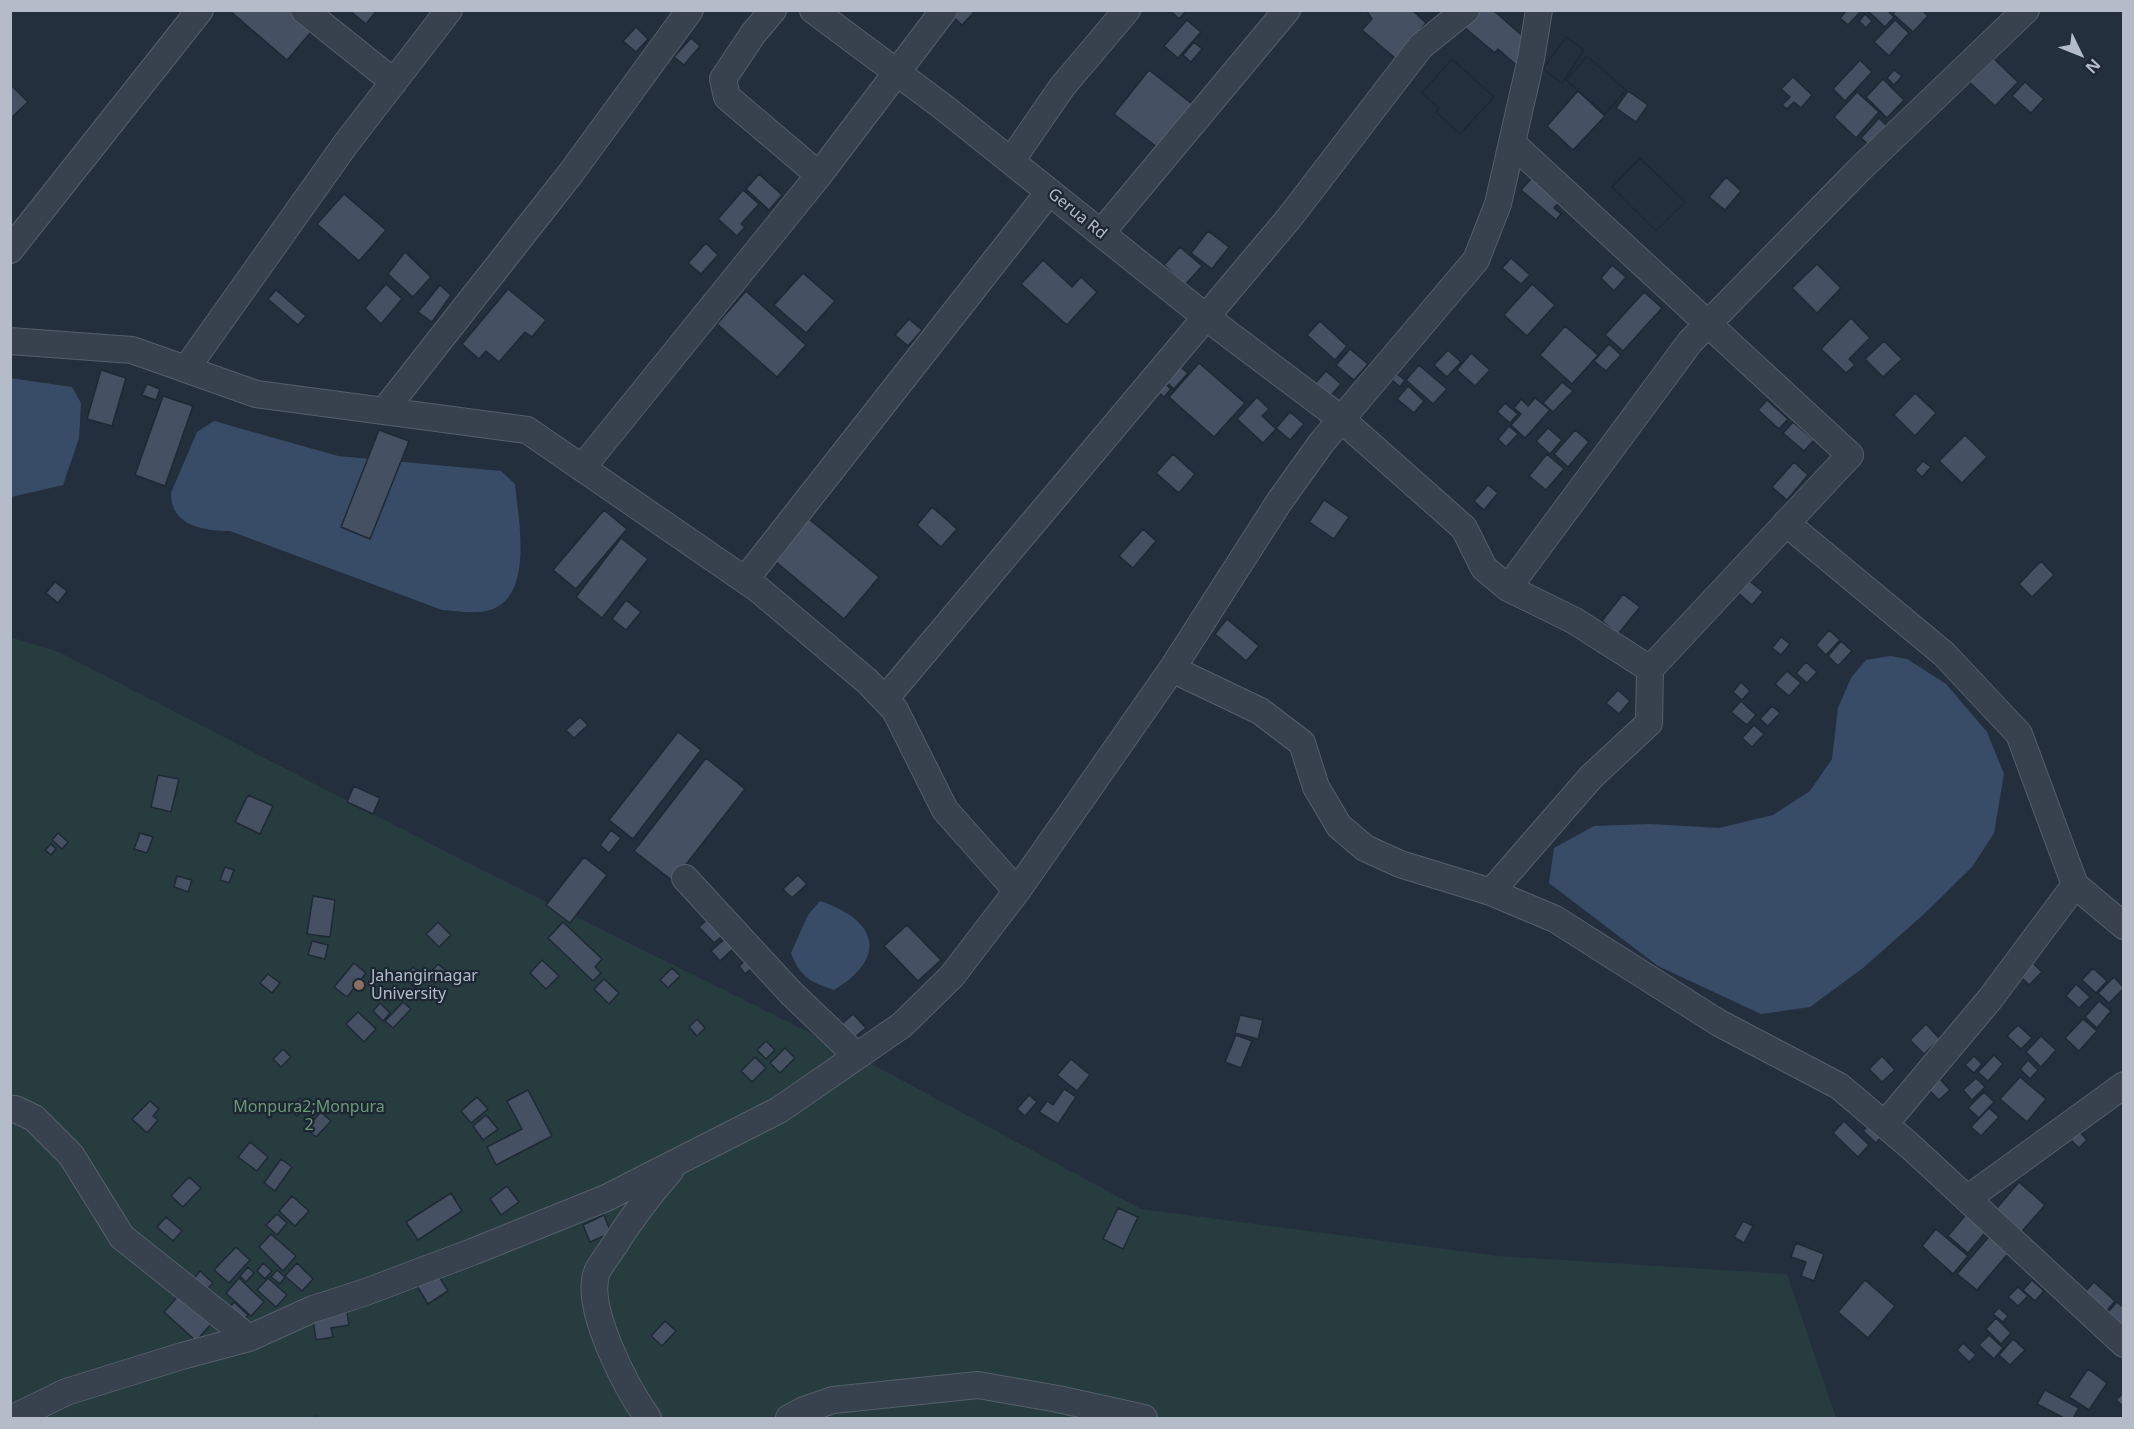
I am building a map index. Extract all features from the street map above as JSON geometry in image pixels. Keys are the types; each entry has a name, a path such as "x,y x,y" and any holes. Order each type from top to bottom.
{"street":[{"path":"10,250 200,10"},
{"path":"304,10 394,82"},
{"path":"186,369 345,146 448,10"},
{"path":"384,411 571,172 690,10"},
{"path":"773,10 753,34 723,79 728,97 819,174"},
{"name":"Gerua Rd","path":"813,10 1011,161 1207,318 1340,418 1464,528 1484,568 1508,588 1575,621 1650,669"},
{"path":"582,468 819,174 898,74 944,10"},
{"path":"1011,161 1062,87 1127,10"},
{"path":"1101,233 1287,10"},
{"path":"885,699 1290,217 1421,46 1466,10"},
{"path":"13,1419 66,1392 249,1338 313,1309 450,1261 606,1198 778,1110 903,1025 952,976 1017,891 1172,669 1279,502 1340,418 1476,260 1498,204 1539,10"},
{"path":"1508,588 1690,342 1860,169 2026,10"},
{"path":"1491,892 1591,777 1649,723 1650,669 1850,455 1512,143"},
{"path":"745,580 1049,192"},
{"path":"10,341 132,350 256,394 527,430 745,580 885,699 895,710 945,810 1017,891"},
{"path":"1786,523 1944,654 2019,735 2075,885 2124,926"},
{"path":"1172,669 1260,711 1302,743 1316,787 1339,826 1365,848 1400,864 1491,892 1555,919 1719,1023 1839,1086 1885,1124 2124,1344"},
{"path":"685,878 791,993 857,1056"},
{"path":"1885,1124 1990,999 2075,885"},
{"path":"1967,1199 2124,1085"},
{"path":"10,1110 15,1109 34,1118 71,1155 122,1237 249,1338"},
{"path":"648,1419 633,1398 595,1306 596,1274 645,1199 678,1161"},
{"path":"789,1419 804,1410 833,1400 978,1385 1058,1399 1144,1419"}],"green space":[{"name":"Monpura2;Monpura 2","path":"10,637 59,652 474,866 857,1056 1141,1209 1498,1256 1787,1274 1836,1418 322,1418 315,1415 311,1418 11,1418"}],"water":[{"path":"10,378 72,387 81,403 79,438 63,485 11,497"},
{"path":"214,421 338,456 501,471 515,484 519,515 519,571 514,587 506,600 487,611 442,610 230,531 200,528 183,520 176,513 172,504 171,493 197,432"},
{"path":"1890,656 1907,659 1946,684 1987,732 2004,774 1994,833 1972,867 1924,914 1863,968 1810,1007 1761,1014 1658,966 1549,883 1554,848 1594,826 1650,824 1719,828 1773,815 1810,791 1832,759 1838,708 1851,678 1866,660"},
{"path":"820,901 854,918 864,929 869,940 869,952 863,965 852,977 834,990 807,978 798,968 791,953 808,915"}],"building":[{"path":"229,10 330,10 287,60"},
{"path":"349,10 377,10 366,24"},
{"path":"954,10 974,12 962,25 950,14"},
{"path":"1170,10 1187,10 1179,19"},
{"path":"1366,10 1412,10 1426,23 1405,47 1402,64 1362,30 1372,19"},
{"path":"1480,10 1493,10 1527,40 1523,71 1498,49 1495,53 1465,28"},
{"path":"1847,10 1862,10 1848,25 1840,18"},
{"path":"1867,10 1887,10 1894,17 1885,27"},
{"path":"1896,10 1922,10 1928,16 1913,32 1893,14"},
{"path":"1865,14 1872,21 1866,28 1859,21"},
{"path":"1187,20 1201,32 1178,58 1164,46"},
{"path":"1895,20 1909,33 1889,56 1874,42"},
{"path":"636,27 648,39 636,52 623,41"},
{"path":"1566,37 1584,50 1562,83 1543,69"},
{"path":"1566,37 1584,50 1562,83 1543,69"},
{"path":"691,38 700,46 684,65 674,57"},
{"path":"1194,42 1202,49 1191,62 1183,55"},
{"path":"1988,53 2018,82 1995,106 1965,78"},
{"path":"1587,56 1626,90 1605,114 1566,80"},
{"path":"1587,56 1626,90 1605,114 1566,80"},
{"path":"1452,59 1494,97 1460,134 1436,112 1439,108 1422,93"},
{"path":"1452,59 1494,97 1460,134 1436,112 1439,108 1422,93"},
{"path":"1860,60 1872,72 1845,101 1833,89"},
{"path":"1149,70 1196,107 1162,151 1114,114"},
{"path":"1894,70 1902,76 1894,85 1887,78"},
{"path":"1793,77 1812,95 1801,108 1794,102 1787,109 1782,105 1790,97 1781,89"},
{"path":"1883,79 1904,100 1887,118 1866,97"},
{"path":"2025,82 2044,99 2031,113 2012,96"},
{"path":"10,84 28,102 10,119"},
{"path":"1578,91 1605,116 1573,150 1547,126"},
{"path":"1628,91 1648,105 1636,122 1616,108"},
{"path":"1857,92 1879,112 1856,138 1834,117"},
{"path":"1879,118 1889,128 1871,147 1861,138"},
{"path":"1640,158 1685,202 1656,231 1612,187"},
{"path":"1640,158 1685,202 1656,231 1612,187"},
{"path":"1536,173 1564,197 1554,208 1561,214 1556,220 1521,190"},
{"path":"759,174 782,195 769,210 746,189"},
{"path":"1726,177 1741,191 1725,210 1709,197"},
{"path":"743,190 759,204 741,224 745,227 737,236 718,219"},
{"path":"344,194 386,230 359,261 317,224"},
{"path":"1208,231 1229,247 1212,269 1191,253"},
{"path":"706,243 718,255 701,274 688,263"},
{"path":"1180,247 1202,266 1185,285 1164,265"},
{"path":"405,252 431,277 413,297 388,274"},
{"path":"1511,258 1530,275 1521,284 1502,268"},
{"path":"1043,260 1072,287 1081,277 1097,292 1067,325 1021,284"},
{"path":"1817,264 1841,288 1817,313 1792,288"},
{"path":"1612,265 1626,277 1614,291 1601,278"},
{"path":"803,273 835,301 806,333 774,305"},
{"path":"386,284 402,299 381,324 365,308"},
{"path":"1532,284 1555,305 1527,336 1504,315"},
{"path":"440,285 451,295 432,322 418,312"},
{"path":"508,289 546,320 532,337 525,332 499,362 486,351 479,359 462,344"},
{"path":"276,290 306,316 298,325 268,299"},
{"path":"746,291 806,345 777,377 717,324"},
{"path":"1644,292 1662,308 1623,351 1605,335"},
{"path":"1851,318 1870,338 1849,359 1855,365 1846,373 1821,349"},
{"path":"909,319 922,330 908,346 895,335"},
{"path":"1320,321 1347,346 1335,360 1307,335"},
{"path":"1565,326 1598,355 1572,384 1540,355"},
{"path":"1884,341 1902,359 1883,377 1865,359"},
{"path":"1609,344 1621,355 1606,371 1594,361"},
{"path":"1350,349 1368,364 1354,380 1336,365"},
{"path":"1448,350 1461,362 1447,377 1434,365"},
{"path":"1471,353 1490,370 1475,386 1457,370"},
{"path":"1199,363 1245,403 1214,437 1169,397"},
{"path":"1178,365 1188,373 1174,389 1164,380"},
{"path":"1419,365 1447,389 1433,404 1406,380"},
{"path":"101,370 126,378 112,426 87,419"},
{"path":"1326,371 1341,384 1326,401 1311,388"},
{"path":"1397,374 1405,380 1400,387 1392,380"},
{"path":"1162,381 1171,389 1164,397 1155,390"},
{"path":"1562,382 1573,391 1553,412 1543,403"},
{"path":"147,384 160,389 156,400 142,395"},
{"path":"1408,386 1424,401 1414,413 1397,399"},
{"path":"1915,393 1936,413 1915,436 1894,415"},
{"path":"163,396 193,406 165,486 135,475"},
{"path":"1257,397 1269,409 1262,416 1276,429 1263,443 1237,419"},
{"path":"1535,398 1550,410 1525,438 1511,425 1521,414 1514,408 1521,399 1528,406"},
{"path":"1767,400 1788,419 1779,429 1758,410"},
{"path":"1505,403 1518,414 1510,423 1497,412"},
{"path":"1290,412 1304,424 1290,440 1276,428"},
{"path":"1793,422 1814,440 1804,451 1783,433"},
{"path":"1509,426 1518,434 1506,447 1498,439"},
{"path":"1548,428 1562,440 1550,454 1536,441"},
{"path":"379,430 409,441 370,539 341,527"},
{"path":"1575,430 1589,442 1568,467 1554,454"},
{"path":"1965,435 1987,457 1962,483 1939,461"},
{"path":"1173,454 1195,474 1179,493 1156,473"},
{"path":"1547,454 1564,469 1546,490 1529,476"},
{"path":"1923,461 1931,467 1922,477 1915,470"},
{"path":"1794,462 1808,475 1787,500 1772,487"},
{"path":"1488,485 1498,493 1484,510 1474,501"},
{"path":"1324,500 1349,517 1334,539 1309,522"},
{"path":"932,507 957,529 941,547 917,525"},
{"path":"604,510 627,529 576,589 553,570"},
{"path":"809,519 879,577 844,619 775,561"},
{"path":"1143,529 1156,541 1133,568 1119,556"},
{"path":"621,538 648,559 602,618 576,597"},
{"path":"2041,561 2054,575 2032,597 2019,584"},
{"path":"1747,579 1763,592 1752,605 1736,591"},
{"path":"55,582 67,591 58,603 46,593"},
{"path":"1623,594 1640,607 1618,634 1602,621"},
{"path":"626,600 641,612 626,630 612,619"},
{"path":"1227,619 1259,646 1246,661 1215,634"},
{"path":"1829,630 1840,640 1826,655 1816,645"},
{"path":"1781,637 1790,644 1781,655 1772,648"},
{"path":"1841,641 1852,651 1838,666 1828,656"},
{"path":"1806,662 1817,672 1807,683 1796,673"},
{"path":"1787,671 1801,683 1789,696 1775,684"},
{"path":"1741,682 1750,691 1742,700 1733,692"},
{"path":"1618,690 1630,701 1619,714 1606,703"},
{"path":"1741,701 1756,715 1747,725 1731,712"},
{"path":"1772,706 1780,713 1768,726 1760,719"},
{"path":"580,717 588,725 574,738 566,730"},
{"path":"1754,725 1764,734 1752,747 1742,738"},
{"path":"678,732 701,750 633,839 609,820"},
{"path":"706,758 745,789 673,881 634,851"},
{"path":"158,775 179,779 171,812 151,807"},
{"path":"354,786 380,798 373,814 347,802"},
{"path":"248,795 273,806 260,834 235,822"},
{"path":"611,830 621,838 609,853 600,845"},
{"path":"58,833 68,842 62,849 52,840"},
{"path":"140,833 153,837 147,853 134,849"},
{"path":"51,844 56,849 51,855 45,850"},
{"path":"584,857 607,875 570,923 546,905"},
{"path":"225,867 234,870 229,883 220,880"},
{"path":"798,875 807,884 792,898 783,889"},
{"path":"177,876 192,880 188,892 174,887"},
{"path":"313,896 335,900 330,937 307,934"},
{"path":"713,914 728,931 714,943 699,927"},
{"path":"438,922 451,935 439,947 426,934"},
{"path":"563,922 602,959 595,967 601,973 593,981 548,938"},
{"path":"907,925 941,960 918,981 884,946"},
{"path":"727,937 736,946 720,961 711,951"},
{"path":"312,941 328,945 325,959 308,955"},
{"path":"751,955 757,963 745,974 739,966"},
{"path":"542,960 559,976 546,989 530,973"},
{"path":"354,963 366,973 347,997 334,987"},
{"path":"2033,963 2042,972 2029,985 2020,976"},
{"path":"438,964 446,971 435,983 427,976"},
{"path":"413,967 425,978 415,988 404,977"},
{"path":"672,968 680,976 668,988 660,980"},
{"path":"2093,968 2107,981 2096,993 2082,980"},
{"path":"268,974 280,983 272,993 260,983"},
{"path":"2114,977 2124,988 2109,1003 2098,993"},
{"path":"604,979 619,993 609,1004 594,989"},
{"path":"2076,984 2090,997 2079,1008 2066,996"},
{"path":"2099,1001 2111,1011 2097,1028 2085,1017"},
{"path":"403,1002 411,1009 393,1028 385,1021"},
{"path":"380,1003 390,1013 383,1021 373,1011"},
{"path":"358,1012 376,1029 364,1042 346,1024"},
{"path":"853,1014 866,1028 847,1044 835,1030"},
{"path":"1240,1015 1263,1020 1258,1039 1235,1033"},
{"path":"697,1019 705,1028 697,1036 689,1027"},
{"path":"2083,1019 2097,1031 2079,1051 2065,1038"},
{"path":"1926,1024 1940,1039 1924,1054 1910,1040"},
{"path":"2018,1025 2032,1038 2021,1049 2007,1036"},
{"path":"1236,1035 1252,1041 1241,1068 1225,1062"},
{"path":"2041,1036 2056,1050 2041,1067 2026,1052"},
{"path":"766,1041 775,1050 766,1059 757,1050"},
{"path":"785,1048 795,1058 780,1073 770,1063"},
{"path":"283,1049 291,1057 281,1067 273,1059"},
{"path":"1994,1055 2003,1064 1988,1081 1978,1072"},
{"path":"1882,1056 1895,1070 1882,1082 1869,1069"},
{"path":"1974,1056 1982,1064 1974,1073 1965,1065"},
{"path":"755,1057 766,1068 752,1082 741,1071"},
{"path":"1071,1059 1090,1075 1077,1091 1057,1075"},
{"path":"2028,1060 2038,1070 2030,1079 2020,1069"},
{"path":"2020,1077 2046,1099 2027,1122 2000,1099"},
{"path":"1976,1078 1985,1087 1972,1100 1963,1090"},
{"path":"1940,1079 1950,1090 1939,1100 1929,1090"},
{"path":"1064,1089 1076,1097 1058,1124 1039,1112 1047,1101 1053,1105"},
{"path":"528,1090 552,1136 496,1165 487,1147 522,1129 507,1101"},
{"path":"1984,1092 1994,1102 1979,1118 1968,1108"},
{"path":"1029,1095 1037,1102 1025,1116 1017,1109"},
{"path":"477,1097 488,1109 471,1123 461,1111"},
{"path":"300,1098 308,1105 297,1116 290,1110"},
{"path":"150,1101 159,1109 153,1116 158,1120 147,1133 132,1119"},
{"path":"1989,1108 1999,1117 1981,1136 1971,1127"},
{"path":"321,1112 331,1121 316,1137 306,1128"},
{"path":"486,1115 498,1129 483,1140 473,1126"},
{"path":"1844,1121 1869,1145 1858,1157 1833,1133"},
{"path":"1872,1122 1884,1134 1876,1143 1863,1131"},
{"path":"2079,1131 2087,1140 2079,1148 2071,1140"},
{"path":"250,1142 268,1157 257,1171 238,1157"},
{"path":"281,1159 292,1167 275,1191 264,1183"},
{"path":"189,1177 201,1188 183,1207 171,1196"},
{"path":"2019,1182 2045,1205 2017,1237 1991,1215"},
{"path":"507,1186 519,1202 501,1215 490,1199"},
{"path":"451,1193 462,1211 418,1240 406,1222"},
{"path":"292,1196 309,1211 295,1226 279,1211"},
{"path":"1118,1208 1138,1217 1123,1249 1103,1239"},
{"path":"1969,1211 1989,1228 1968,1253 1948,1236"},
{"path":"277,1214 287,1223 277,1235 266,1225"},
{"path":"604,1215 611,1233 590,1242 583,1225"},
{"path":"166,1217 182,1231 173,1241 157,1227"},
{"path":"1743,1221 1753,1226 1744,1243 1734,1237"},
{"path":"1936,1229 1968,1256 1953,1274 1922,1246"},
{"path":"1993,1232 2012,1249 1977,1290 1957,1274"},
{"path":"271,1234 296,1256 283,1271 259,1247"},
{"path":"1796,1243 1824,1254 1814,1281 1801,1276 1806,1262 1791,1257"},
{"path":"236,1247 250,1260 229,1283 214,1270"},
{"path":"263,1263 272,1271 265,1279 257,1271"},
{"path":"297,1263 313,1279 302,1291 285,1276"},
{"path":"248,1267 254,1273 246,1282 240,1276"},
{"path":"277,1270 285,1277 280,1284 271,1277"},
{"path":"200,1271 213,1283 204,1292 192,1281"},
{"path":"437,1273 448,1291 428,1304 417,1286"},
{"path":"239,1278 264,1302 251,1316 226,1293"},
{"path":"268,1278 287,1295 276,1307 257,1290"},
{"path":"1865,1280 1895,1306 1868,1338 1838,1312"},
{"path":"2032,1280 2044,1291 2035,1301 2023,1290"},
{"path":"2094,1282 2115,1301 2105,1313 2083,1294"},
{"path":"2018,1287 2028,1296 2018,1306 2008,1297"},
{"path":"180,1294 212,1323 196,1341 164,1312"},
{"path":"234,1302 248,1315 240,1324 226,1312"},
{"path":"2117,1302 2124,1308 2124,1330 2106,1314"},
{"path":"346,1306 349,1325 331,1328 333,1337 316,1340 312,1311"},
{"path":"1999,1308 2008,1316 2003,1322 1993,1314"},
{"path":"1996,1318 2011,1333 2001,1344 1986,1329"},
{"path":"665,1321 676,1331 662,1346 651,1336"},
{"path":"1989,1335 2003,1348 1994,1359 1979,1345"},
{"path":"2013,1339 2025,1350 2010,1365 1999,1355"},
{"path":"1963,1343 1976,1355 1969,1362 1957,1350"},
{"path":"2088,1369 2107,1383 2089,1410 2069,1397"},
{"path":"2045,1390 2079,1408 2073,1418 2064,1418 2037,1404"},
{"path":"2124,1392 2124,1407 2116,1400"}],"place":[{"name":"Jahangirnagar University","path":"359,985"}]}
